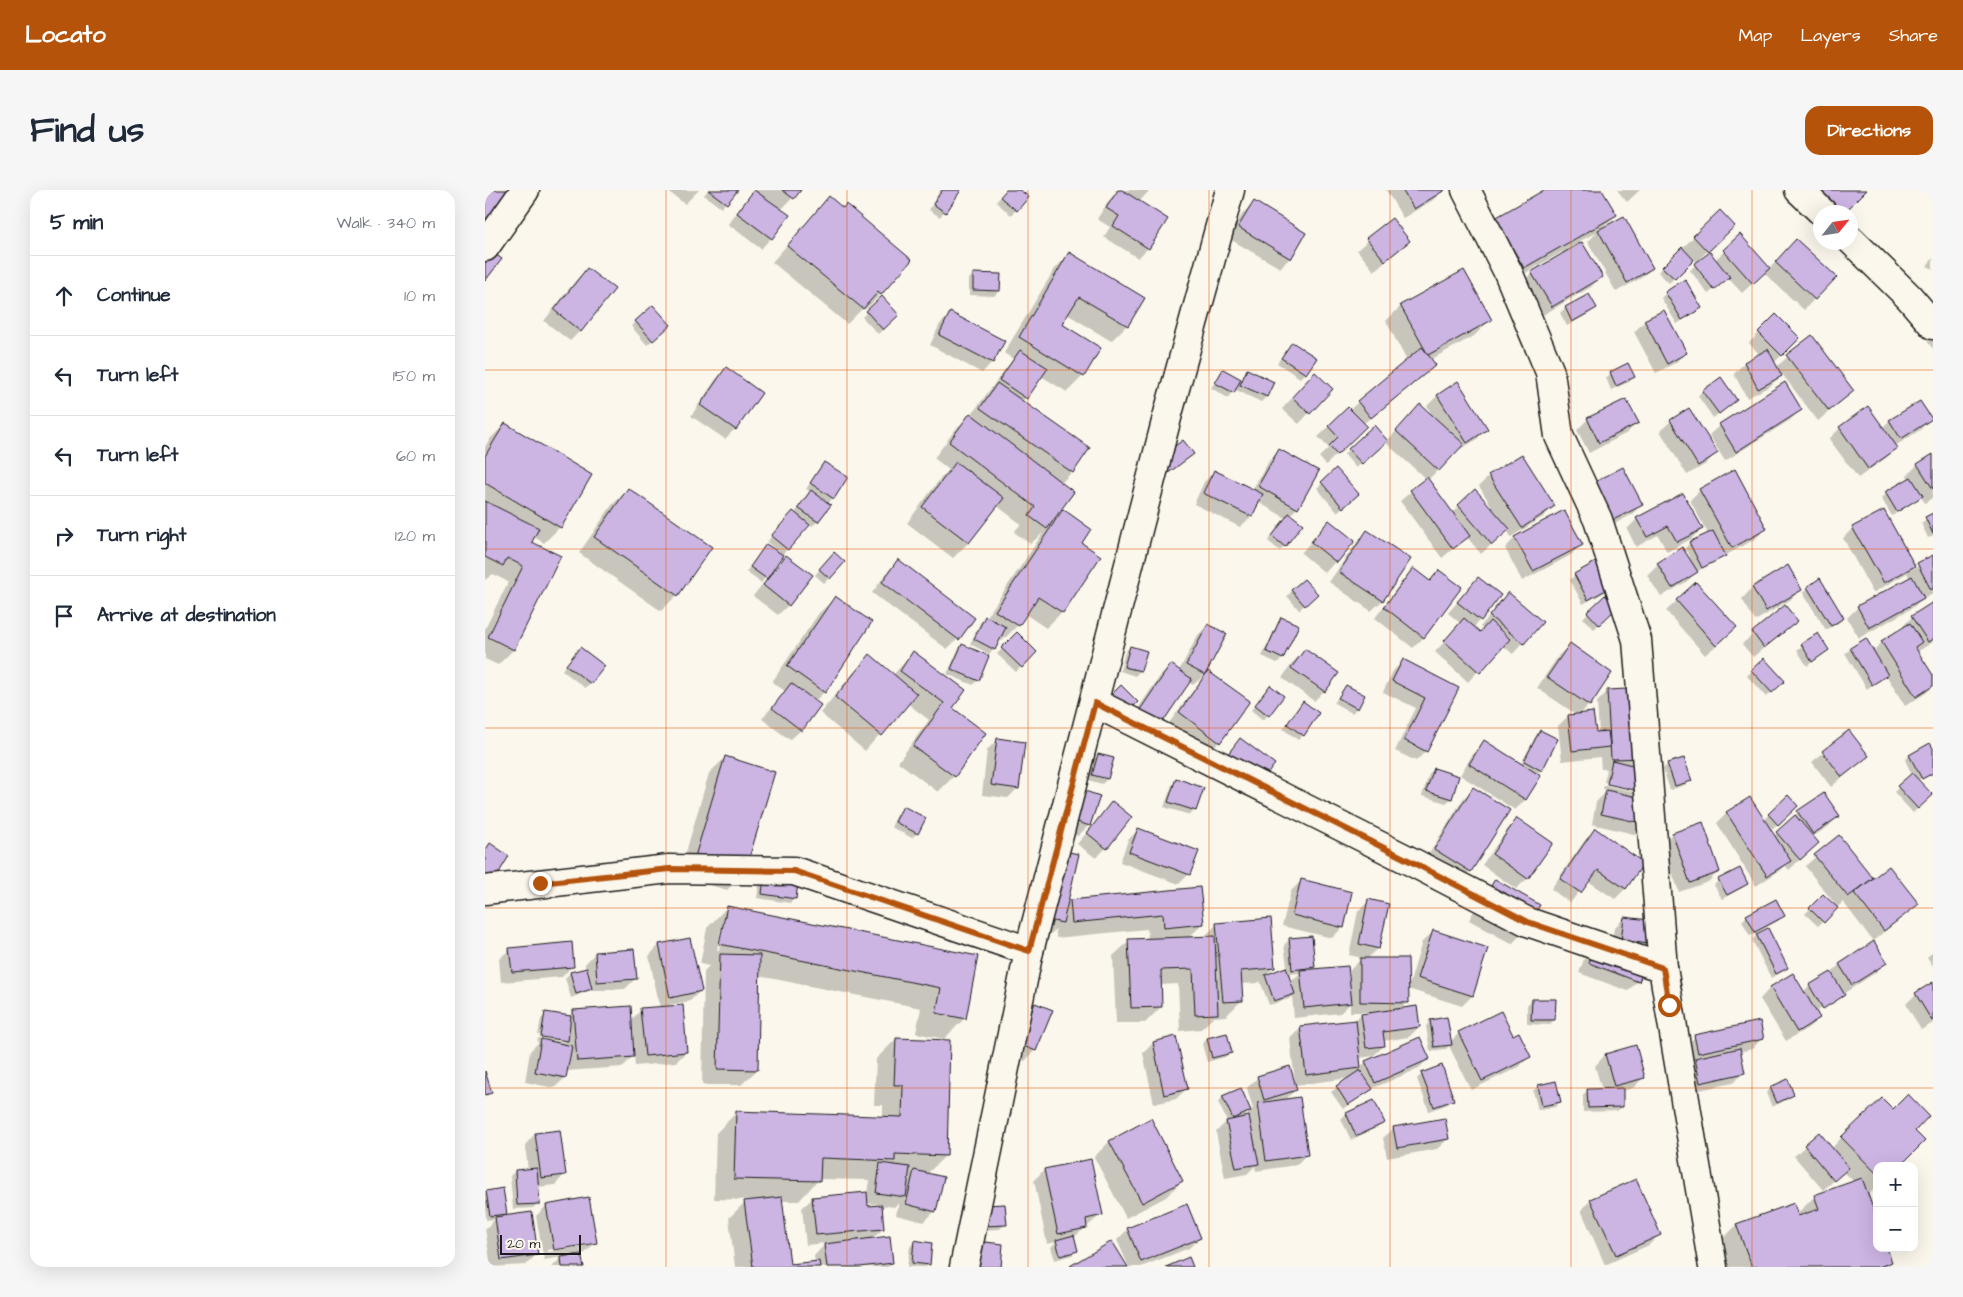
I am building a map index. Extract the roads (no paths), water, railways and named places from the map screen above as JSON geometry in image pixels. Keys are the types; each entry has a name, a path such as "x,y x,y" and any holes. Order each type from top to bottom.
{"street":[{"path":"485,247 525,190"},
{"path":"964,1267 1029,951 1095,703 1169,410 1230,190"},
{"path":"1466,190 1508,272 1550,372 1559,436 1598,520 1637,640 1663,968 1713,1267"},
{"path":"1799,190 1815,205"},
{"path":"1858,247 1909,297 1933,325"},
{"path":"1095,703 1528,922 1663,968"},
{"path":"485,890 669,869 794,871 1029,951"}]}
